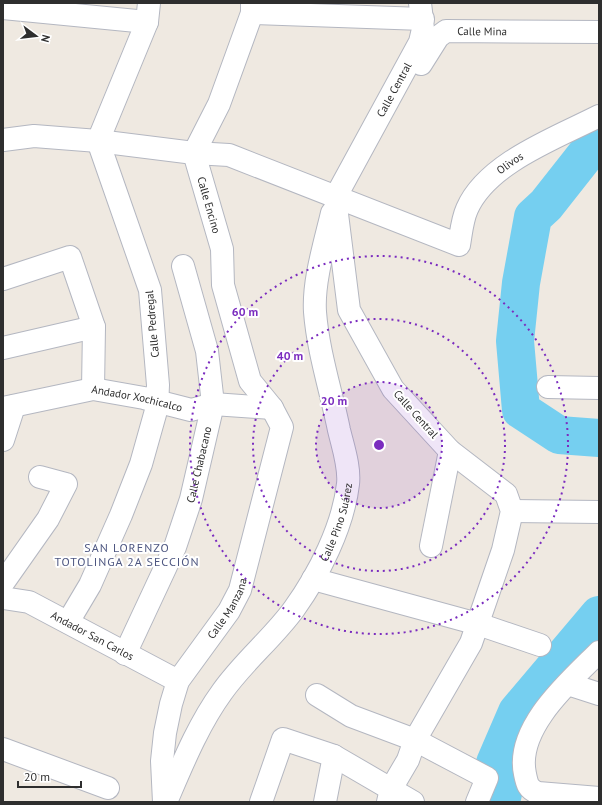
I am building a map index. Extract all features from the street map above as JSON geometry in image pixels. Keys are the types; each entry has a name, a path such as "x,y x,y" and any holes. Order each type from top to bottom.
{"street":[{"path":"3,8 148,12 98,141"},
{"path":"194,153 219,104 252,8 422,11"},
{"name":"Calle Central","path":"422,11 420,42 335,198 349,310 393,390 450,452 506,494 512,511"},
{"name":"Calle Mina","path":"393,90 407,83 438,37 446,31 599,32"},
{"name":"Olivos","path":"335,198 459,245 466,210 479,187 505,165 599,116"},
{"path":"3,140 34,136 98,141 194,153 229,154 335,198"},
{"name":"Calle Pedregal","path":"68,622 90,585 142,464 157,402 158,385 150,290 98,141"},
{"name":"Calle Encino","path":"194,153 222,249 223,285 250,382 272,408"},
{"name":"Calle Pino Suárez","path":"165,802 188,753 221,693 294,609 313,579 330,545 341,515 348,483 345,457 322,352 315,311 318,274 335,198"},
{"path":"3,279 70,257 94,327 93,389"},
{"name":"Calle Chabacano","path":"125,654 175,548 191,499 213,404 207,352 183,266"},
{"path":"3,348 94,327"},
{"path":"548,387 599,388"},
{"name":"Andador Xochicalco","path":"9,407 93,389 190,410 213,404 272,408"},
{"path":"3,440 9,407"},
{"name":"Calle Manzana","path":"165,802 162,761 165,733 171,704 178,681 229,611 240,590 282,426 272,408"},
{"path":"431,546 450,452"},
{"path":"3,583 48,519 66,484 40,477"},
{"path":"389,796 408,760 415,740 471,643 503,550 512,511 599,512"},
{"path":"313,579 478,624 540,645"},
{"name":"Andador San Carlos","path":"3,598 29,602 178,681"},
{"path":"597,799 531,791 527,785 524,771 524,752 530,737 552,701 599,652"},
{"path":"568,684 599,694"},
{"path":"317,695 351,716 415,740 487,778 477,802"},
{"path":"260,802 283,739 334,756 389,796 413,802"},
{"path":"3,749 108,788"},
{"path":"325,802 334,756"}],"waterway":[{"path":"599,143 587,153 546,205 533,217 521,283 515,341 521,410 559,435 599,438"},
{"path":"501,802 504,789 495,763 517,712 599,615"}],"district":[{"name":"SAN LORENZO TOTOLINGA 2A SECCIÓN","path":"127,554"}]}
